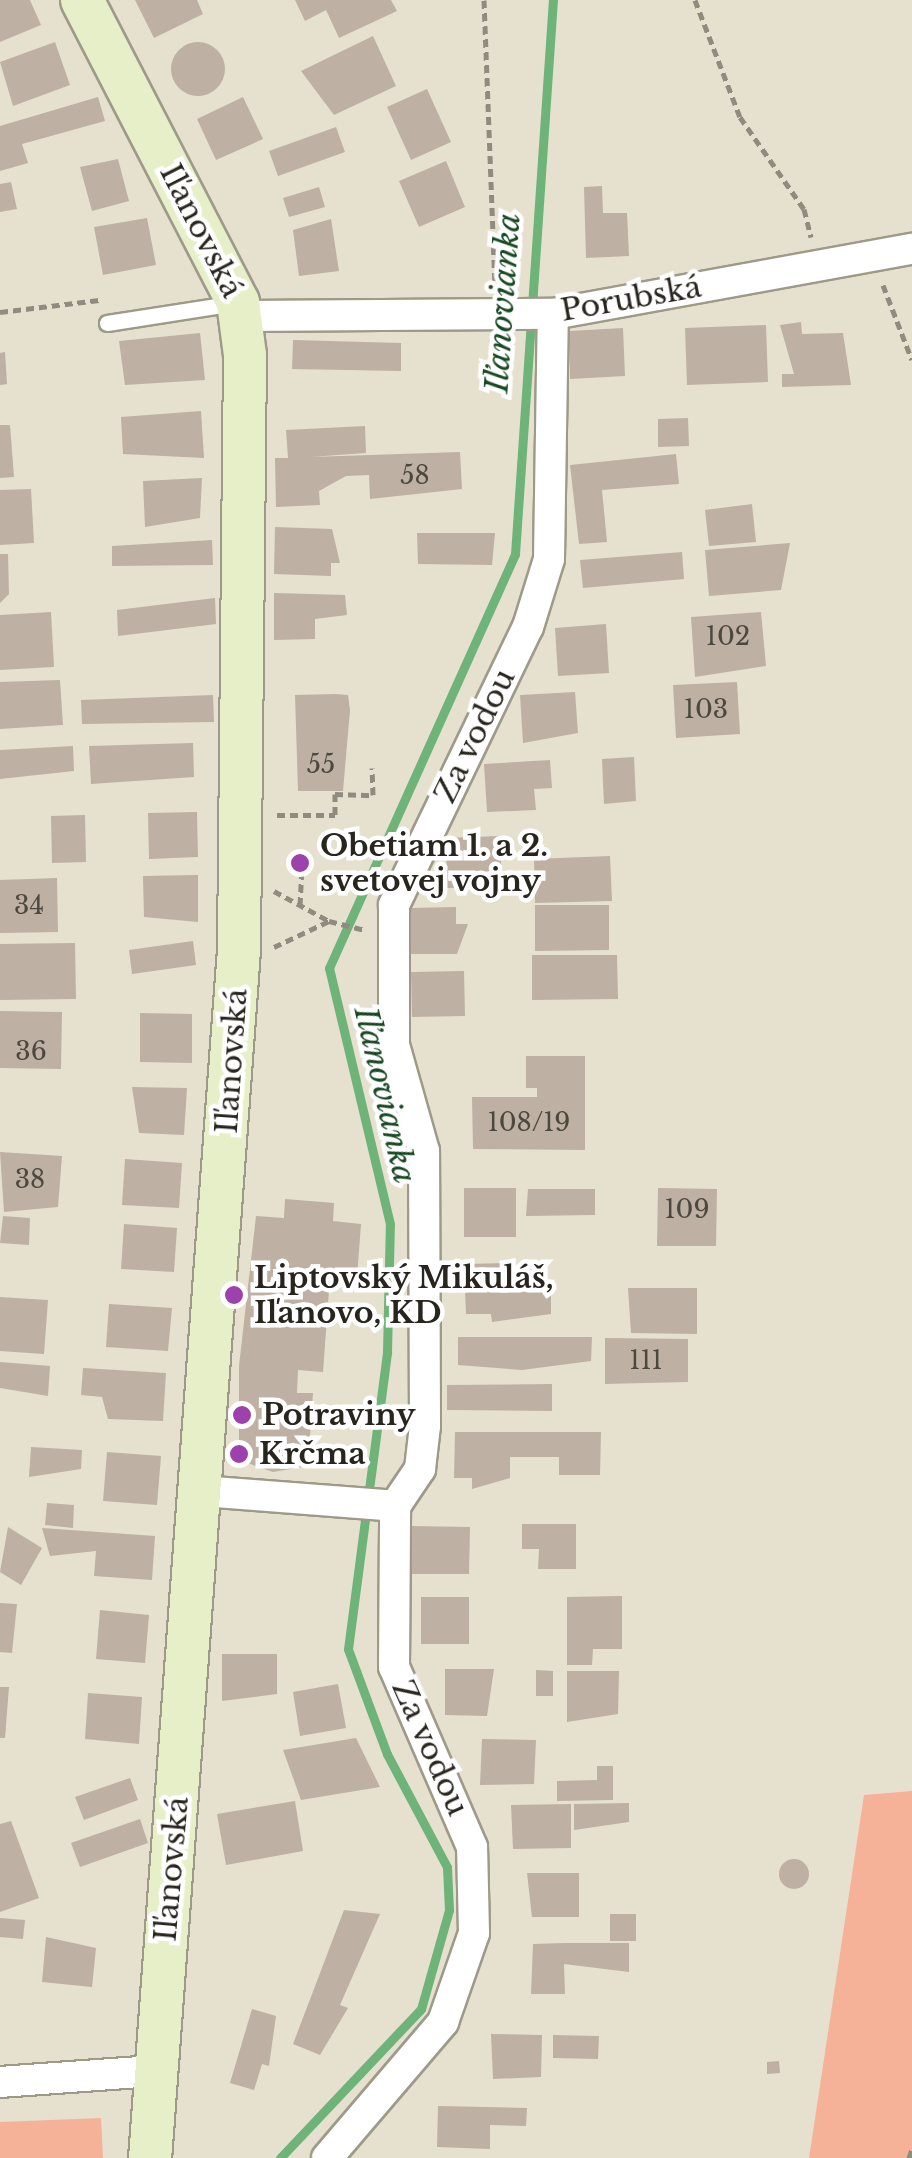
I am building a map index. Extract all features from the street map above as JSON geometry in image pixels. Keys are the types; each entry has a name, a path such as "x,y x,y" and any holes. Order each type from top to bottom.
{"street":[{"name":"Iľanovská","path":"82,0 240,309 243,875 202,1491 150,2158"},
{"name":"Porubská","path":"240,309 525,314 912,249"},
{"name":"Za vodou","path":"327,2158 442,2022 474,1933 472,1847 394,1667 389,1505 420,1469 425,1406 424,1150 394,1045 394,905 528,627 549,559 525,314"},
{"path":"202,1491 389,1505"},
{"path":"0,2082 154,2071"}],"lane":[{"path":"107,323 240,309"}],"path":[{"path":"484,0 525,314"},
{"path":"695,0 740,117 810,224 822,264"},
{"path":"871,255 912,360"},
{"path":"269,816 334,815 335,794 373,795 372,768"},
{"path":"300,906 302,872"},
{"path":"268,904 269,889 331,921 362,929"},
{"path":"267,935 266,950 331,921"},
{"path":"909,2158 912,2149"}],"shaded area":[{"path":"912,1791 912,2158 809,2158 864,1795"},
{"path":"101,2118 103,2158 0,2158 0,2122"}],"building":[{"path":"0,0 30,0 41,25 0,42"},
{"path":"135,0 197,0 203,14 154,38"},
{"path":"295,0 391,0 397,11 339,38 326,10 305,21"},
{"path":"373,36 396,86 334,115 301,71"},
{"path":"55,42 70,85 13,106 0,62"},
{"path":"198,42 217,50 225,69 217,88 198,96 179,88 171,69 179,50"},
{"path":"427,89 451,142 411,160 387,107"},
{"path":"98,97 105,121 22,144 28,163 0,171 0,126"},
{"path":"243,97 263,139 216,160 197,119"},
{"path":"336,127 345,152 278,176 269,151"},
{"path":"118,159 129,201 92,211 80,167"},
{"path":"446,161 465,207 419,227 399,181"},
{"path":"11,182 17,209 0,212 0,184"},
{"path":"602,186 603,213 627,213 629,256 586,258 584,187"},
{"path":"319,187 325,207 289,217 283,198"},
{"path":"147,218 156,265 103,275 94,227"},
{"path":"331,219 339,271 299,276 293,230"},
{"path":"801,322 802,334 843,333 851,385 782,387 782,374 794,374 780,325"},
{"path":"766,325 768,382 687,385 685,328"},
{"path":"623,328 625,376 570,379 569,331"},
{"path":"200,333 205,380 125,385 119,341"},
{"path":"293,340 401,343 401,371 292,369"},
{"path":"5,352 7,384 0,385 0,353"},
{"path":"201,411 204,458 123,454 121,417"},
{"path":"688,418 689,446 658,447 658,419"},
{"path":"0,425 10,425 14,477 0,478"},
{"path":"365,426 366,453 310,457 460,452 462,489 370,499 369,475 346,476 319,491 320,505 276,507 275,458 288,458 286,430"},
{"path":"676,454 679,484 602,490 607,542 579,544 570,465"},
{"path":"202,478 200,518 145,527 143,481"},
{"path":"31,489 34,543 0,545 0,490"},
{"path":"752,504 756,542 709,546 705,510"},
{"path":"275,527 332,529 340,563 331,563 331,576 274,574"},
{"path":"417,533 495,533 492,565 418,564"},
{"path":"212,540 213,565 112,566 112,546"},
{"path":"790,543 781,590 709,596 705,550"},
{"path":"682,552 684,579 583,588 580,560"},
{"path":"0,554 8,554 9,594 0,603"},
{"path":"274,593 345,595 347,615 315,619 315,639 274,640"},
{"path":"215,598 216,624 118,636 117,610"},
{"path":"51,612 54,667 0,670 0,615"},
{"path":"761,612 766,666 695,677 691,617"},
{"path":"606,624 609,673 558,676 555,628"},
{"path":"60,680 63,725 0,729 0,682"},
{"path":"737,682 740,734 676,738 673,685"},
{"path":"575,692 578,733 523,743 520,695"},
{"path":"213,695 214,722 82,724 81,700"},
{"path":"295,695 348,695 350,710 343,791 298,791"},
{"path":"193,743 194,777 91,784 89,746"},
{"path":"73,746 74,771 0,779 0,750"},
{"path":"634,757 636,801 604,804 602,759"},
{"path":"550,760 552,788 534,789 536,810 487,812 484,764"},
{"path":"197,812 198,857 149,859 148,813"},
{"path":"85,815 86,862 52,863 51,816"},
{"path":"500,836 502,887 447,888 446,838"},
{"path":"610,856 612,901 535,903 534,859"},
{"path":"198,875 198,922 144,917 143,876"},
{"path":"57,878 58,932 0,933 0,880"},
{"path":"535,905 609,905 609,950 535,951"},
{"path":"456,907 456,924 468,924 457,954 411,954 410,908"},
{"path":"193,941 196,965 132,974 129,950"},
{"path":"75,943 76,999 0,1000 0,944"},
{"path":"532,955 617,955 618,999 532,1000"},
{"path":"464,971 465,1016 412,1017 411,972"},
{"path":"0,1011 62,1012 61,1069 0,1068"},
{"path":"140,1013 192,1014 192,1063 140,1062"},
{"path":"526,1056 585,1056 585,1150 473,1149 472,1097 537,1097 537,1088 526,1088"},
{"path":"132,1087 187,1088 184,1135 139,1133"},
{"path":"0,1152 62,1156 58,1207 4,1212"},
{"path":"125,1159 182,1163 179,1208 122,1205"},
{"path":"464,1188 516,1188 516,1237 464,1237"},
{"path":"658,1188 717,1189 716,1246 657,1246"},
{"path":"528,1189 595,1189 595,1215 526,1216"},
{"path":"285,1199 334,1203 333,1221 361,1224 357,1277 330,1276 323,1372 298,1370 297,1393 313,1393 308,1466 273,1472 239,1460 239,1366 256,1216 284,1218"},
{"path":"3,1216 30,1218 29,1245 0,1243"},
{"path":"124,1224 177,1228 174,1272 121,1269"},
{"path":"515,1263 515,1287 551,1287 551,1314 492,1322 491,1314 466,1314 464,1264"},
{"path":"628,1288 697,1288 697,1334 631,1333"},
{"path":"0,1297 48,1300 44,1354 0,1351"},
{"path":"109,1304 172,1308 168,1351 106,1347"},
{"path":"458,1337 592,1337 591,1361 522,1370 458,1365"},
{"path":"605,1338 688,1339 688,1382 605,1384"},
{"path":"0,1362 50,1366 48,1396 0,1388"},
{"path":"83,1368 166,1373 163,1421 108,1419 102,1397 81,1395"},
{"path":"552,1384 552,1411 447,1410 447,1385"},
{"path":"455,1432 601,1432 600,1475 559,1475 559,1457 510,1457 510,1478 472,1489 472,1478 454,1478"},
{"path":"31,1447 82,1450 81,1469 29,1477"},
{"path":"107,1452 161,1456 157,1505 103,1501"},
{"path":"47,1503 74,1505 73,1528 45,1525"},
{"path":"522,1524 576,1524 576,1569 538,1569 539,1549 522,1549"},
{"path":"411,1526 470,1527 469,1574 411,1574"},
{"path":"8,1527 42,1548 21,1585 0,1572"},
{"path":"42,1528 155,1536 152,1580 94,1576 96,1551 50,1556"},
{"path":"622,1596 622,1649 593,1649 592,1665 567,1665 567,1597"},
{"path":"421,1597 469,1597 469,1644 421,1644"},
{"path":"0,1603 17,1604 12,1653 0,1652"},
{"path":"100,1610 149,1615 145,1663 96,1659"},
{"path":"222,1654 277,1654 277,1694 222,1701"},
{"path":"445,1669 494,1669 487,1716 445,1715"},
{"path":"536,1670 553,1671 553,1696 536,1696"},
{"path":"567,1671 619,1671 618,1714 567,1722"},
{"path":"338,1684 346,1728 300,1736 293,1692"},
{"path":"0,1687 9,1687 5,1738 0,1738"},
{"path":"88,1693 142,1697 139,1744 85,1739"},
{"path":"356,1738 380,1787 301,1800 283,1750"},
{"path":"482,1739 536,1740 534,1784 480,1785"},
{"path":"597,1766 613,1766 613,1800 557,1801 557,1781 597,1780"},
{"path":"130,1778 138,1800 84,1820 75,1797"},
{"path":"295,1801 303,1851 226,1865 217,1814"},
{"path":"629,1803 629,1822 574,1830 574,1804"},
{"path":"571,1804 571,1848 513,1849 511,1805"},
{"path":"140,1819 148,1843 80,1867 71,1843"},
{"path":"11,1821 39,1898 0,1912 0,1824"},
{"path":"794,1859 804,1864 809,1874 804,1884 794,1889 784,1884 779,1874 784,1864"},
{"path":"527,1873 579,1873 579,1917 532,1917"},
{"path":"344,1910 380,1914 340,2005 348,2008 320,2055 293,2044"},
{"path":"610,1914 636,1914 636,1941 610,1941"},
{"path":"0,1918 25,1920 23,1939 0,1937"},
{"path":"46,1937 96,1948 92,1987 42,1982"},
{"path":"629,1943 629,1972 564,1964 565,1994 531,1994 533,1944"},
{"path":"252,2009 276,2016 269,2066 262,2064 254,2090 230,2083"},
{"path":"491,2034 542,2035 541,2077 493,2079"},
{"path":"553,2035 599,2036 598,2059 553,2058"},
{"path":"779,2061 780,2073 767,2074 767,2062"},
{"path":"438,2106 527,2108 526,2126 490,2125 490,2149 437,2147"}],"waterway":[{"name":"Iľanovianka","path":"280,2158 421,2009 449,1910 447,1867 387,1754 348,1649 387,1352 390,1224 329,968 515,554 553,0"}],"place":[{"name":"Obetiam 1. a 2. svetovej vojny","path":"300,863"},
{"name":"Liptovský Mikuláš, Iľanovo, KD","path":"234,1295"},
{"name":"Potraviny","path":"242,1415"},
{"name":"Krčma","path":"239,1454"}]}
